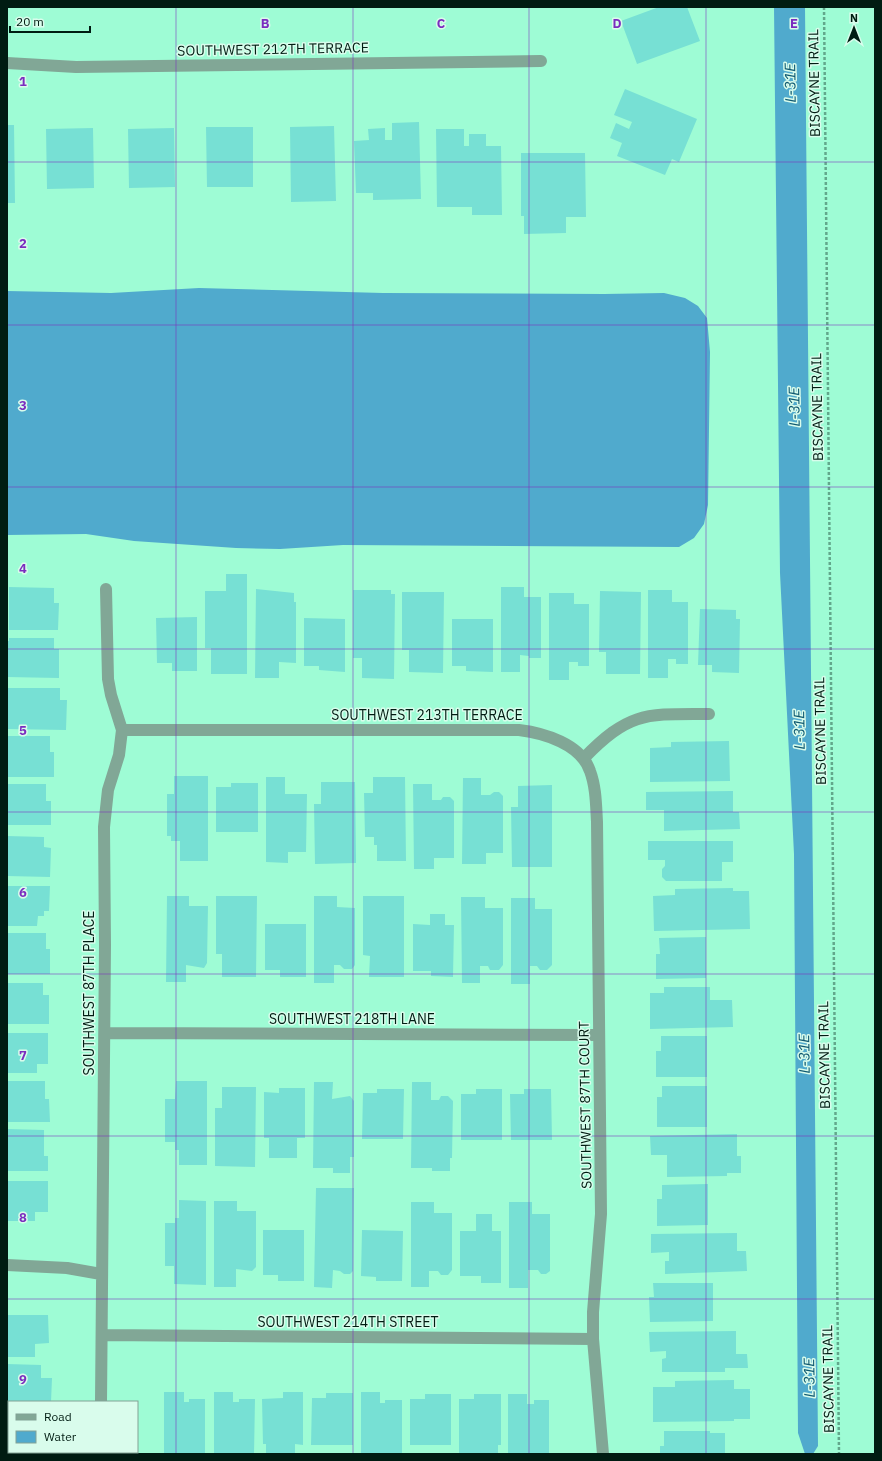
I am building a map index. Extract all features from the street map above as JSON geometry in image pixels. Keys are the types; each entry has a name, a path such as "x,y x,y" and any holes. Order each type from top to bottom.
{"street":[{"name":"SOUTHWEST 212TH TERRACE","path":"7,63 76,67 540,61"},
{"name":"SOUTHWEST 87TH PLACE","path":"101,1401 105,810 108,790 119,755 122,730 108,679 106,589"},
{"path":"584,758 609,734 637,718 663,714 709,714"},
{"name":"SOUTHWEST 213TH TERRACE","path":"122,730 519,730 549,736 584,758"},
{"name":"SOUTHWEST 87TH COURT","path":"584,758 590,770 596,801 602,1214 593,1312 593,1339 597,1408 603,1454"},
{"name":"SOUTHWEST 218TH LANE","path":"104,1033 600,1035"},
{"path":"7,1265 67,1268 101,1274"},
{"name":"SOUTHWEST 214TH STREET","path":"102,1336 593,1339"}],"path":[{"name":"BISCAYNE TRAIL","path":"824,7 839,1454"}],"water":[{"name":"L-31E","path":"774,7 805,7 818,1446 813,1454 805,1454 798,1433 794,854 780,573"},
{"path":"199,288 383,293 664,293 685,298 698,306 707,318 710,352 708,505 704,524 694,538 679,547 343,545 280,549 236,548 134,541 86,534 7,535 7,291 111,293"}],"building":[{"path":"659,7 687,7 700,41 637,64 621,21"},
{"path":"625,89 697,119 679,162 672,159 665,175 617,156 622,143 610,138 616,123 629,129 632,122 614,115"},
{"path":"419,122 421,199 373,200 373,193 356,193 354,141 369,140 368,129 385,128 385,140 392,140 392,123"},
{"path":"7,125 14,125 15,203 7,203"},
{"path":"334,126 336,201 291,202 290,127"},
{"path":"206,127 253,127 253,187 207,187"},
{"path":"93,128 94,188 47,189 46,129"},
{"path":"174,128 175,187 129,188 128,129"},
{"path":"436,129 464,129 464,146 469,146 469,134 486,134 486,146 501,146 502,215 472,215 472,207 437,207"},
{"path":"521,153 585,153 586,217 566,217 566,233 524,234 524,216 521,216"},
{"path":"226,574 247,574 247,674 211,674 211,648 205,648 205,591 226,591"},
{"path":"9,587 54,588 54,603 59,603 58,630 9,630"},
{"path":"501,587 524,587 524,597 541,597 541,658 529,658 529,656 520,655 520,672 501,672"},
{"path":"256,589 294,593 294,602 296,602 296,663 279,662 279,678 255,678"},
{"path":"353,590 391,590 391,594 395,594 394,679 362,678 362,658 353,658"},
{"path":"648,590 672,590 672,602 688,602 688,664 676,664 676,659 668,659 668,678 648,678"},
{"path":"600,591 641,592 640,674 606,674 606,652 599,652"},
{"path":"402,592 444,592 443,673 409,672 409,650 402,650"},
{"path":"549,593 574,593 574,604 589,604 589,666 578,666 578,662 569,662 569,680 549,680"},
{"path":"700,609 736,610 736,619 740,619 739,673 712,672 712,665 698,665"},
{"path":"197,617 197,671 172,671 172,663 157,663 156,618"},
{"path":"304,618 345,619 345,672 319,670 319,666 304,666"},
{"path":"452,619 493,619 493,672 466,671 466,666 452,666"},
{"path":"9,638 54,638 54,649 59,649 59,678 7,677 7,641 9,641"},
{"path":"7,688 60,688 60,700 67,700 66,730 7,729"},
{"path":"7,736 50,736 50,752 54,752 54,777 7,777"},
{"path":"729,741 730,781 650,782 650,748 671,747 671,742"},
{"path":"174,776 208,776 208,861 180,861 180,841 171,841 171,836 167,836 167,794 174,794"},
{"path":"266,777 285,777 285,794 307,794 306,852 288,852 288,863 266,862"},
{"path":"373,777 405,777 406,861 377,861 377,845 374,845 374,837 365,837 364,793 373,793"},
{"path":"463,778 481,778 481,795 490,795 494,792 499,792 503,796 503,853 486,853 486,864 462,864"},
{"path":"321,782 355,782 356,863 315,864 314,804 321,804"},
{"path":"231,783 258,783 258,832 216,832 216,787 231,787"},
{"path":"7,784 46,784 46,801 51,801 51,825 7,825"},
{"path":"413,784 432,784 432,800 441,800 443,797 450,797 454,801 454,858 434,858 434,869 414,869"},
{"path":"552,785 552,867 512,867 511,807 518,807 518,786"},
{"path":"733,791 733,812 739,812 740,829 664,831 664,810 646,810 646,792"},
{"path":"7,836 44,837 44,847 51,848 50,877 7,876"},
{"path":"648,841 733,841 733,862 722,862 722,881 666,881 662,877 662,869 665,866 665,860 648,860"},
{"path":"7,886 50,886 49,911 44,911 44,916 38,916 37,926 7,926"},
{"path":"733,888 733,891 749,891 750,929 654,931 653,896 675,895 675,889"},
{"path":"167,896 189,896 189,906 208,906 207,963 204,968 186,965 186,982 166,982"},
{"path":"216,896 257,896 256,977 222,977 222,954 216,954"},
{"path":"314,896 337,896 337,907 355,908 355,965 352,969 344,969 340,965 334,965 334,983 314,983"},
{"path":"363,896 404,896 404,977 369,977 370,956 363,955"},
{"path":"461,897 485,897 485,908 503,908 503,965 499,970 490,970 488,966 480,966 480,983 462,983"},
{"path":"511,898 535,898 535,909 552,909 552,965 547,970 540,970 537,966 530,966 530,984 511,984"},
{"path":"430,914 445,914 445,925 454,925 453,977 431,976 431,971 413,971 413,924 430,925"},
{"path":"265,924 306,924 306,977 280,977 280,970 265,970"},
{"path":"7,933 46,933 46,949 50,949 50,974 7,974"},
{"path":"706,937 706,978 656,979 656,954 660,954 659,938"},
{"path":"7,983 43,983 43,995 49,995 49,1024 7,1024"},
{"path":"664,987 710,987 710,1000 732,1000 733,1027 650,1029 650,993 664,993"},
{"path":"7,1033 48,1033 48,1064 37,1064 37,1073 7,1073"},
{"path":"661,1036 707,1036 707,1077 656,1077 656,1051 661,1051"},
{"path":"7,1081 45,1081 45,1099 49,1099 50,1122 7,1122"},
{"path":"176,1081 207,1081 207,1165 179,1165 179,1150 175,1150 175,1142 165,1142 165,1099 175,1099"},
{"path":"314,1082 333,1082 332,1099 350,1096 354,1101 354,1157 350,1157 350,1173 333,1173 333,1168 313,1168"},
{"path":"412,1082 431,1082 431,1100 439,1100 441,1096 448,1096 453,1101 452,1158 450,1158 450,1171 432,1171 432,1168 411,1168"},
{"path":"662,1086 707,1086 707,1127 657,1127 657,1097 662,1097"},
{"path":"222,1087 256,1087 255,1167 215,1166 215,1108 222,1108"},
{"path":"279,1088 305,1088 305,1138 297,1138 297,1158 269,1158 269,1138 264,1138 264,1092 279,1093"},
{"path":"377,1089 404,1089 403,1139 362,1139 363,1093 377,1093"},
{"path":"476,1089 502,1089 502,1140 461,1140 461,1094 476,1094"},
{"path":"524,1089 551,1089 552,1140 511,1140 510,1094 524,1094"},
{"path":"7,1129 44,1130 44,1156 48,1156 48,1171 7,1171"},
{"path":"737,1134 737,1156 741,1156 741,1173 727,1173 727,1176 667,1177 667,1155 651,1155 650,1136"},
{"path":"7,1181 48,1181 48,1212 35,1212 35,1221 7,1221"},
{"path":"708,1184 708,1225 657,1226 657,1199 662,1199 662,1185"},
{"path":"316,1188 354,1188 353,1271 350,1274 344,1274 340,1271 333,1270 332,1288 314,1287"},
{"path":"179,1200 206,1201 206,1285 174,1284 174,1266 165,1266 165,1223 175,1223 175,1218 179,1218"},
{"path":"214,1201 237,1201 237,1211 256,1211 256,1267 252,1271 236,1269 236,1287 214,1287"},
{"path":"411,1202 434,1202 434,1213 452,1213 452,1270 448,1275 441,1275 438,1271 429,1271 429,1287 411,1287"},
{"path":"509,1202 532,1202 532,1214 550,1214 550,1271 546,1274 541,1274 538,1270 528,1270 528,1288 509,1288"},
{"path":"476,1214 492,1214 492,1231 501,1231 501,1283 481,1283 481,1276 460,1276 460,1231 476,1231"},
{"path":"263,1230 304,1230 304,1281 278,1281 278,1275 263,1275"},
{"path":"362,1230 403,1231 402,1281 376,1281 376,1277 361,1276"},
{"path":"737,1233 737,1251 746,1251 747,1271 665,1274 665,1261 669,1261 669,1252 651,1253 651,1234"},
{"path":"653,1283 713,1283 713,1321 650,1322 649,1297 654,1297"},
{"path":"7,1315 48,1315 49,1343 35,1344 35,1357 7,1357"},
{"path":"736,1331 736,1354 747,1354 748,1368 725,1368 725,1372 662,1372 662,1359 666,1358 666,1351 650,1352 649,1332"},
{"path":"7,1364 41,1365 41,1378 52,1378 51,1401 8,1401 7,1405"},
{"path":"734,1380 734,1389 750,1389 750,1419 734,1419 734,1421 653,1422 653,1387 675,1387 675,1381"},
{"path":"164,1392 184,1392 184,1402 189,1402 189,1399 205,1399 205,1454 164,1454"},
{"path":"214,1392 233,1392 233,1402 239,1402 239,1399 255,1399 254,1454 214,1454"},
{"path":"283,1392 303,1392 303,1445 295,1444 295,1454 266,1454 266,1444 263,1444 262,1399 283,1398"},
{"path":"361,1392 380,1392 380,1403 385,1403 385,1400 402,1400 402,1454 361,1454"},
{"path":"326,1393 353,1393 353,1445 311,1445 312,1398 326,1398"},
{"path":"425,1394 451,1394 451,1445 410,1445 410,1399 425,1399"},
{"path":"474,1394 501,1394 501,1445 498,1445 498,1454 459,1454 459,1399 474,1399"},
{"path":"508,1394 527,1394 527,1404 534,1404 534,1400 549,1400 549,1454 508,1454"},
{"path":"7,1415 8,1415 8,1453"},
{"path":"664,1431 710,1431 710,1433 725,1433 725,1454 660,1454 660,1446 664,1446"}]}
